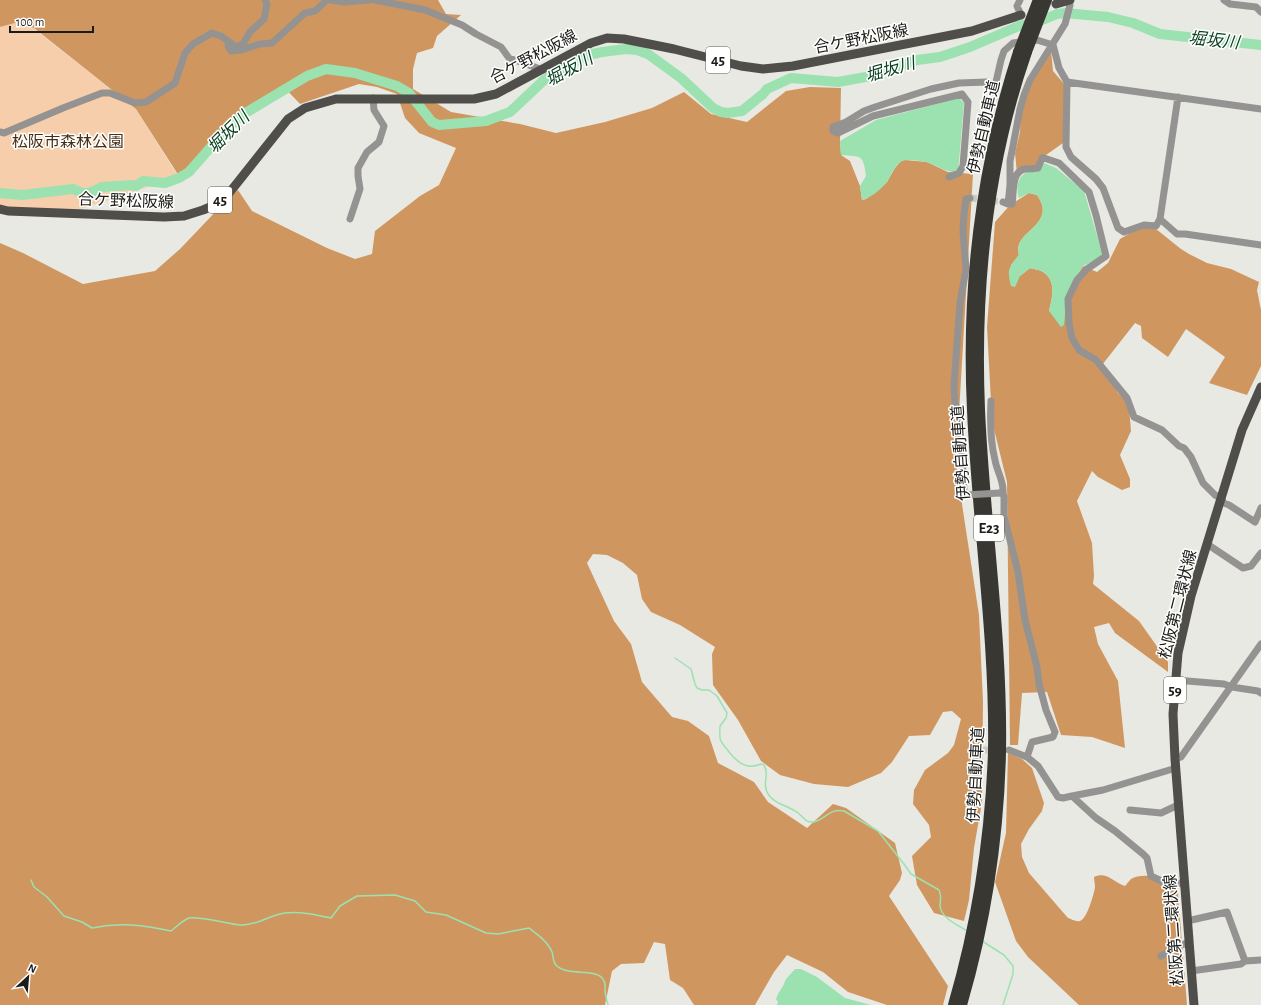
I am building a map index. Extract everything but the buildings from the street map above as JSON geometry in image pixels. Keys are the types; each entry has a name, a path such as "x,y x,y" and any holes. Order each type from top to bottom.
{"highway":[{"name":"伊勢自動車道","path":"953,1005 969,944 978,901 988,828 993,752 991,660 970,368 972,290 985,182 1004,101 1044,1"},
{"name":"伊勢自動車道","path":"962,1005 977,946 988,887 998,813 1001,752 1001,704 997,622 980,410 980,291 993,184 1023,52"}],"main road":[{"path":"1044,1 1070,0"},
{"name":"合ケ野松阪線","path":"0,209 8,211 164,217 184,216 215,205 230,192 288,120 305,108 336,99 474,99 496,94 591,43 607,38 624,38 741,66 763,69 793,66 972,31 1021,14"},
{"name":"松阪第二環状線","path":"1194,1005 1175,759 1173,714 1175,680 1178,653 1189,603 1242,430 1261,387"}],"street":[{"path":"265,0 267,4 264,19 250,32 243,44 236,47 228,46 231,51 241,50 260,44 272,43 305,13 315,11 327,0"},
{"path":"331,0 344,2 369,0"},
{"path":"375,0 424,10 462,25 501,47 509,58 542,70"},
{"path":"1020,0 1017,6 1021,14"},
{"path":"1070,0 1065,24 1030,80 1024,95 1010,161 1010,185 1006,203 1012,204 1016,176 1024,169 1038,168 1042,158 1051,159 1059,163 1089,192 1106,256 1081,274 1068,299 1069,324 1072,338 1079,350 1096,360 1127,398 1134,417 1162,430 1179,446 1184,448 1191,457 1203,483 1215,495 1221,498 1224,503 1229,504 1254,522 1261,508"},
{"path":"1224,0 1230,4 1256,7 1261,12"},
{"path":"0,132 4,133 102,93 110,93 135,102 146,102 175,83 185,54 193,44 212,32 221,36 236,47"},
{"path":"949,176 958,173 963,166 968,102 962,94 873,116 838,133 834,131 834,127 846,122 864,111 933,89 959,83 987,82 994,86 1004,51 1013,43 1037,40 1053,44"},
{"path":"1053,44 1059,68 1067,82 1066,147 1071,157 1096,179 1103,188 1118,228 1124,232 1144,225 1156,226 1160,219 1178,97"},
{"path":"1067,82 1261,109"},
{"path":"350,219 360,189 358,168 367,152 379,142 384,126 374,110 373,98"},
{"path":"970,198 966,199 964,214 966,269 960,303 954,386 955,403 960,418 964,492 966,495 1001,493"},
{"path":"1160,219 1177,234 1261,245"},
{"path":"992,401 990,433 997,470 1002,482 1001,493 1004,497 1004,516 1018,572 1023,609 1037,667 1039,684 1046,710 1055,732 1053,737 1032,742 1027,757"},
{"path":"1207,544 1243,568 1251,566 1261,554"},
{"path":"1175,759 1181,757 1261,644"},
{"path":"1175,680 1224,684 1232,687 1258,691 1261,693"},
{"path":"1009,750 1027,757 1038,766 1058,797 1063,798 1103,790 1176,768"},
{"path":"1072,796 1096,818 1115,831 1147,858 1151,876 1168,884 1185,883"},
{"path":"1130,810 1161,813 1178,805"},
{"path":"1187,921 1227,912 1245,961"},
{"path":"1161,956 1180,945 1189,943"},
{"path":"1191,971 1241,964 1245,961 1261,960"}],"green space":[{"name":"松阪市森林公園","path":"15,23 33,28 136,109 178,176 122,196 67,213 0,209 0,27"}],"shaded area":[{"path":"0,0 438,0 446,14 461,15 437,36 433,48 417,53 413,69 413,89 451,112 520,124 556,133 605,122 652,108 684,92 711,114 747,122 786,91 810,87 841,88 841,155 850,161 860,186 862,200 866,199 887,182 895,168 901,161 905,160 927,162 948,172 973,174 956,465 979,615 983,702 982,802 974,848 969,900 964,921 934,913 917,885 912,856 931,837 929,825 913,804 914,790 925,770 948,753 954,745 961,719 952,711 943,712 930,735 909,736 892,762 881,773 848,787 814,784 780,775 761,761 738,720 713,685 712,654 715,647 680,625 651,612 642,599 637,575 623,563 607,555 593,554 587,563 614,621 631,644 642,682 672,717 688,721 709,736 718,763 754,782 768,802 807,828 833,804 846,808 895,843 902,873 900,880 889,896 948,986 943,1005 887,1005 848,992 823,972 787,955 774,972 755,1005 694,1005 683,988 670,980 665,944 654,942 644,963 621,964 612,971 605,1005 0,1005 0,243 23,253 83,284 155,271 180,249 238,190 252,211 327,248 355,259 372,254 375,231 420,196 439,185 456,148 419,133 405,118 397,94 377,87 359,84 300,104 283,86 236,114 179,176 136,109 34,28 15,23 0,27"},
{"path":"1051,50 1053,71 1066,86 1063,143 1046,155 1040,166 1017,174 1015,153 1020,132 1021,106 1024,93"},
{"path":"959,98 964,103 958,173 929,163 910,160 903,161 897,165 887,182 882,187 872,195 862,200 860,186 866,176 864,164 860,158 841,155 840,141 876,120"},
{"path":"1044,163 1056,168 1084,191 1103,256 1083,266 1078,274 1066,305 1064,325 1061,327 1049,311 1052,285 1050,280 1042,271 1030,268 1020,276 1015,287 1011,286 1009,276 1009,269 1019,255 1018,247 1022,240 1039,221 1042,214 1042,205 1037,195 1029,193 1019,198 1017,189 1019,181 1020,178 1027,172 1031,170 1035,172 1040,169"},
{"path":"1029,193 1037,195 1042,205 1042,214 1039,221 1022,240 1018,247 1019,255 1011,265 1020,276 1030,268 1042,271 1047,276 1052,285 1049,311 1066,305 1078,274 1083,266 1097,272 1108,263 1120,239 1132,232 1148,227 1156,229 1181,249 1207,263 1231,269 1259,282 1257,290 1261,310 1261,366 1247,395 1209,383 1225,357 1186,329 1168,357 1142,338 1141,326 1135,323 1102,365 1118,393 1125,399 1129,406 1131,431 1120,455 1130,479 1130,487 1122,490 1098,477 1092,471 1077,501 1092,543 1093,584 1139,621 1168,662 1168,672 1115,633 1109,623 1094,627 1098,644 1118,681 1125,748 1092,737 1061,735 1047,692 1022,693 1018,745 1010,745 1007,482 992,421 987,327 995,222 1010,205"},
{"path":"1008,753 1022,759 1032,768 1044,803 1042,811 1029,829 1021,844 1022,857 1029,873 1068,918 1075,921 1080,921 1085,916 1090,906 1095,887 1094,877 1103,875 1107,876 1125,886 1131,879 1141,876 1161,877 1177,882 1187,1005 1079,1005 1028,957 1016,941 995,882 1006,833"},
{"path":"795,969 801,969 817,977 845,998 871,1005 777,1005 778,1002 776,999 778,994 786,979"}],"waterway":[{"name":"堀坂川","path":"0,193 22,195 73,189 82,193 89,193 102,187 136,186 143,181 165,183 179,178 189,172 224,132 242,115 307,76 326,69 355,73 397,86 409,93 432,122 439,125 486,121 510,112 544,80 572,63 588,55 626,49 637,50 648,54 681,78 713,108 721,112 728,113 742,111 767,89 791,78 838,82 871,76 917,60 940,57 970,47 1019,26 1057,14 1065,13 1108,17 1133,23 1160,34 1261,45"},
{"path":"675,658 691,669 697,688 709,690 717,696 727,713 726,718 720,726 721,741 732,756 739,762 747,766 764,765 766,768 765,785 767,792 772,799 797,812 805,820 810,822 817,821 835,811 844,811 878,831 911,874 939,890 941,896 940,906 943,914 950,921 967,931"},
{"path":"31,880 34,887 47,897 64,916 82,922 92,928 113,925 132,925 171,931 189,918 200,918 247,925 285,913 308,914 331,918 340,906 357,896 395,895 415,901 426,912 446,915 486,933 498,934 529,928 542,938 548,945 552,952 554,963 557,966 569,971 596,974 601,977 605,983 605,994 608,1005"},
{"path":"982,941 1004,955 1013,966 1013,974 1003,1005"}],"tunnel":[{"path":"970,198 1003,202"},
{"path":"983,750 996,750"}]}
